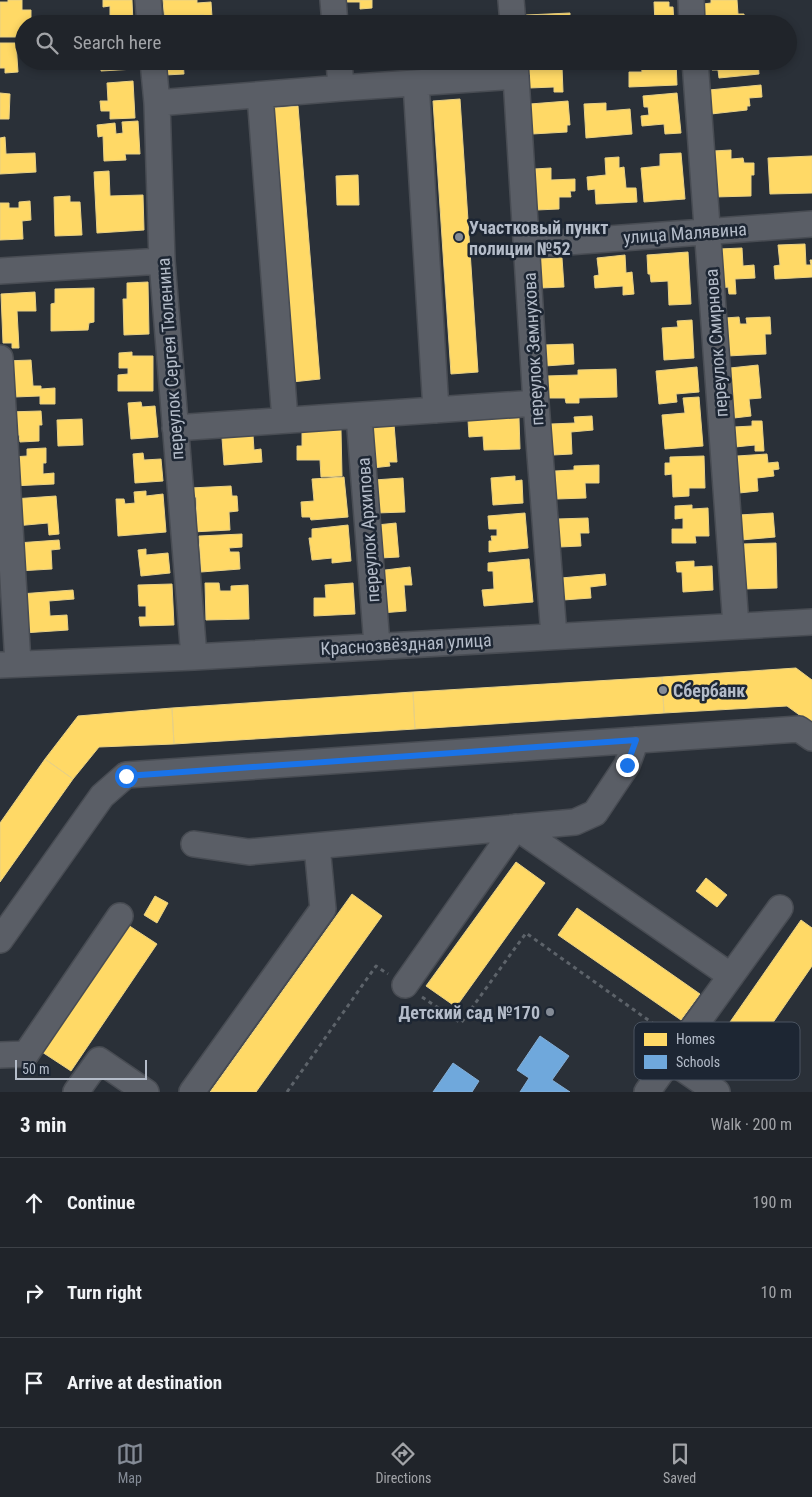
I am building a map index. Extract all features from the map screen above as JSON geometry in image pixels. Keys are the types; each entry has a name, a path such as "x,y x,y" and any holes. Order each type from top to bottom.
{"street":[{"path":"148,0 149,15"},
{"path":"334,0 335,15"},
{"path":"512,0 513,15"},
{"path":"691,0 692,15"},
{"name":"переулок Сергея Тюленина","path":"154,70 157,103 162,261 194,657"},
{"path":"339,70 341,88"},
{"path":"157,103 416,83 509,70"},
{"name":"переулок Земнухова","path":"516,70 536,403 554,636"},
{"name":"переулок Смирнова","path":"696,70 736,626"},
{"path":"416,83 436,410"},
{"path":"260,96 285,420"},
{"name":"улица Малявина","path":"527,245 812,224"},
{"path":"0,271 162,261"},
{"path":"0,358 9,665"},
{"path":"175,428 536,403"},
{"name":"переулок Архипова","path":"359,416 377,645"},
{"name":"Краснозвёздная улица","path":"9,665 194,657 377,645 812,622"},
{"path":"0,940 102,796 126,776 799,729 812,738"},
{"path":"194,844 248,852 575,822 595,813 627,765 636,740"},
{"path":"516,827 730,976"},
{"path":"405,985 516,827"},
{"path":"192,1092 323,909 317,846"},
{"path":"692,1022 730,976 780,908"},
{"path":"0,1055 26,1054 120,916"},
{"path":"76,1092 99,1060 146,1092"},
{"path":"647,1092 653,1080"},
{"path":"704,1080 717,1092"}],"path":[{"path":"287,1092 376,966 461,1023 526,933 637,1022"}],"building: Homes":[{"path":"8,0 22,0 22,10 31,10 31,15 15,15 15,37 0,37 0,2 8,2"},
{"path":"103,0 132,0 133,15 110,15 110,6 103,7"},
{"path":"163,0 197,0 197,3 211,2 212,15 164,15"},
{"path":"344,0 372,0 372,8 360,9 360,2 344,2"},
{"path":"711,0 737,0 738,14 744,15 704,15 703,4 711,3"},
{"path":"654,2 669,2 669,7 673,7 673,15 655,15"},
{"path":"570,13 570,15 526,15"},
{"path":"0,43 15,43 15,70 18,70 18,72 5,73 5,68 0,68"},
{"path":"165,70 184,70 184,74 165,75"},
{"path":"528,70 562,70 563,92 554,92 554,87 529,88"},
{"path":"642,70 676,70 677,85 629,87 629,72 642,72"},
{"path":"718,70 759,70 759,74 719,78"},
{"path":"133,81 135,118 110,119 110,111 101,111 100,101 108,101 107,83"},
{"path":"761,85 762,97 749,98 750,106 747,106 747,110 711,114 709,90"},
{"path":"0,93 10,94 9,119 0,119"},
{"path":"677,93 681,133 665,134 664,124 642,126 641,116 649,115 648,107 644,107 643,96"},
{"path":"460,99 478,372 451,374 433,101"},
{"path":"568,101 570,125 567,125 567,132 532,134 530,104"},
{"path":"606,103 606,111 630,109 632,134 586,138 584,104"},
{"path":"298,106 320,379 292,382 271,108"},
{"path":"138,121 140,154 125,154 126,160 104,161 103,136 98,137 97,125 115,123 116,134 123,133 122,122"},
{"path":"5,137 6,154 35,153 36,172 0,174 0,138"},
{"path":"731,150 731,159 743,158 744,163 754,163 754,175 751,175 751,196 714,197 713,151"},
{"path":"681,153 685,199 644,202 641,168 660,166 660,154"},
{"path":"812,156 812,193 770,194 768,158"},
{"path":"619,157 619,168 624,167 626,188 636,188 637,202 596,204 595,189 588,190 587,177 606,175 605,158"},
{"path":"551,168 551,180 575,179 575,191 570,191 571,197 559,197 559,209 536,210 534,169"},
{"path":"109,171 110,196 143,195 144,230 97,233 94,172"},
{"path":"358,175 359,205 337,205 336,176"},
{"path":"70,196 70,202 80,202 82,235 55,236 54,197"},
{"path":"30,201 31,220 22,221 23,239 0,240 0,203 9,203 9,208 19,208 19,202"},
{"path":"805,244 806,265 811,265 810,260 812,260 812,277 775,279 774,266 780,265 778,245"},
{"path":"742,248 743,266 754,265 755,278 735,279 736,294 729,294 728,287 721,288 719,249"},
{"path":"688,252 691,304 669,305 668,281 651,282 650,274 648,274 647,255"},
{"path":"625,255 626,273 632,272 634,294 623,295 623,286 595,288 594,276 599,275 597,258"},
{"path":"562,258 564,287 540,288 538,259"},
{"path":"148,282 149,334 124,335 123,299 127,299 127,283"},
{"path":"94,288 94,322 89,323 88,330 51,331 51,304 55,303 55,289"},
{"path":"35,292 36,311 17,311 19,348 12,348 12,343 3,343 1,294"},
{"path":"739,317 740,324 747,324 746,318 770,317 771,334 765,334 766,354 727,356 725,318"},
{"path":"692,320 694,358 664,360 662,328 678,327 677,321"},
{"path":"573,344 574,364 545,366 543,345"},
{"path":"132,352 132,356 153,356 153,391 118,391 118,375 128,374 128,368 119,368 119,353"},
{"path":"31,360 33,386 41,386 41,389 55,388 55,404 40,404 40,396 14,397 5,361"},
{"path":"758,365 761,398 749,399 751,416 734,418 730,368"},
{"path":"697,367 699,392 676,394 677,402 659,404 656,371"},
{"path":"616,369 617,397 579,398 579,403 566,403 565,398 547,398 546,376 578,375 578,370"},
{"path":"699,397 703,446 665,449 662,415 685,413 683,398"},
{"path":"141,402 142,407 155,406 158,437 131,439 128,403"},
{"path":"41,411 42,425 39,425 39,441 20,442 19,435 8,436 7,412"},
{"path":"592,416 593,430 571,432 572,454 553,455 551,424 575,423 574,417"},
{"path":"519,418 520,449 484,450 483,436 469,437 468,420"},
{"path":"82,419 83,445 58,446 57,420"},
{"path":"752,421 762,421 764,451 755,451 755,445 735,447 734,427 752,426"},
{"path":"394,424 397,462 389,462 390,466 372,468 369,426"},
{"path":"341,430 342,476 321,477 320,460 297,460 297,446 302,446 302,431"},
{"path":"253,435 254,450 261,449 262,462 224,465 222,438"},
{"path":"46,448 46,463 43,463 43,474 54,473 54,484 12,486 11,457 27,456 27,449"},
{"path":"143,453 144,460 161,459 163,481 135,483 133,454"},
{"path":"767,454 768,463 778,462 779,469 773,470 774,476 757,478 758,491 739,493 737,456"},
{"path":"704,456 705,488 689,488 689,496 673,497 672,474 665,475 665,463 670,463 670,457"},
{"path":"599,465 599,483 585,483 586,498 556,499 555,471 574,470 574,466"},
{"path":"515,476 515,481 522,480 523,503 493,505 491,478"},
{"path":"344,477 348,517 311,520 310,517 302,517 301,502 314,501 312,479"},
{"path":"403,478 405,512 376,513 374,480"},
{"path":"231,486 232,496 237,496 238,511 229,512 230,530 192,532 192,522 197,522 196,497 190,497 190,488"},
{"path":"146,491 146,496 163,494 166,532 118,536 116,499 124,499 125,504 135,503 134,492"},
{"path":"56,496 59,534 49,535 48,523 15,526 13,499"},
{"path":"692,505 692,509 708,508 709,536 695,536 696,543 672,543 672,529 683,529 683,518 675,519 675,506"},
{"path":"525,513 528,548 489,552 489,541 492,541 491,536 497,536 497,529 489,529 488,516"},
{"path":"773,513 775,537 741,540 739,515"},
{"path":"588,518 589,533 580,533 581,546 559,547 557,519"},
{"path":"396,523 399,557 380,558 377,525"},
{"path":"348,525 351,561 332,563 332,558 312,560 309,538 312,538 312,529"},
{"path":"242,534 242,547 229,548 230,552 239,552 240,569 201,572 199,536"},
{"path":"59,540 60,549 51,550 52,569 18,571 17,543"},
{"path":"776,543 777,588 744,589 742,544"},
{"path":"146,549 146,555 168,553 170,573 141,576 138,550"},
{"path":"529,559 533,602 484,606 482,590 494,589 493,571 488,571 488,563"},
{"path":"694,561 694,567 712,566 713,590 683,592 682,572 677,572 676,562"},
{"path":"410,567 412,585 404,585 406,611 381,613 377,571"},
{"path":"605,574 606,585 590,587 591,598 563,600 561,578"},
{"path":"205,583 219,583 220,591 231,591 231,586 248,585 249,619 206,620"},
{"path":"353,583 355,614 314,616 314,598 326,598 325,585"},
{"path":"172,584 174,625 140,626 139,617 146,617 146,606 139,606 138,585"},
{"path":"73,590 74,599 49,601 50,616 67,615 68,630 23,633 20,594"},
{"path":"796,668 812,680 812,724 787,706 664,713 662,677"},
{"path":"662,677 664,713 415,729 413,692"},
{"path":"413,692 415,729 174,744 172,708"},
{"path":"172,708 174,744 99,747 73,779 45,759 78,716"},
{"path":"45,759 73,779 0,882 0,823"},
{"path":"516,862 545,883 456,1007 426,986"},
{"path":"706,878 727,895 717,907 696,891"},
{"path":"352,894 382,916 256,1092 210,1092"},
{"path":"155,896 168,903 157,923 144,915"},
{"path":"577,908 700,994 681,1020 558,935"},
{"path":"801,920 812,928 812,966 773,1022 730,1022"},
{"path":"128,925 157,944 71,1071 42,1052"}],"building: Schools":[{"name":"Детский сад №170","path":"540,1036 569,1056 552,1080 570,1092 520,1092 529,1078 517,1070"},
{"name":"Детский сад №170","path":"453,1063 479,1081 472,1092 433,1092"}],"place":[{"name":"Участковый пункт полиции №52","path":"459,237"},
{"name":"Сбербанк","path":"663,690"},
{"name":"Детский сад №170","path":"550,1012"}],"route":[{"path":"126,776 636,740 627,765"}]}
